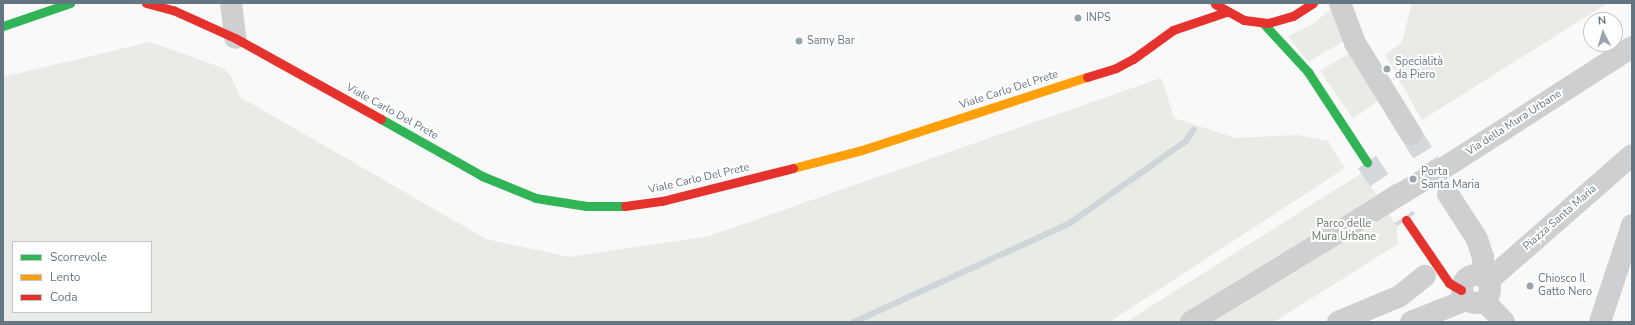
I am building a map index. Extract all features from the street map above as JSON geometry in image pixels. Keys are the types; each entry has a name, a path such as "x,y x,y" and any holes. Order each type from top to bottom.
{"main road":[{"path":"3,26 70,3"},
{"name":"Viale Carlo Del Prete","path":"146,3 173,10 235,38 482,176 509,188 536,198 560,203 624,206 662,201 862,150 1116,68 1133,60 1173,30 1226,12"},
{"path":"1214,3 1226,12 1244,20 1263,23 1293,16 1313,3"},
{"path":"1263,23 1308,72 1367,162"},
{"path":"1406,220 1449,283 1476,290"}],"street":[{"path":"231,3 235,38"},
{"path":"1340,3 1355,42 1411,134"},
{"name":"Via della Mura Urbane","path":"1191,322 1444,168 1632,47"},
{"name":"Piazza Santa Maria","path":"1411,322 1476,290 1632,155"},
{"path":"1448,194 1477,239 1483,258 1476,290 1504,322"},
{"path":"1600,322 1632,225"},
{"path":"1338,322 1364,317 1400,296 1425,276"}],"green space":[{"path":"1412,3 1608,3 1594,12 1583,12 1583,19 1422,120 1385,55 1402,42"},
{"path":"1333,7 1346,40 1308,62 1288,36 1313,24"},
{"path":"150,42 223,68 232,78 240,97 486,239 569,257 709,236 1161,78 1174,118 1235,138 1297,135 1328,141 1345,168 1109,322 3,322 3,77"},
{"path":"1353,51 1381,99 1353,119 1320,71"},
{"name":"Parco delle Mura Urbane","path":"1362,173 1397,226 1398,244 1274,322 1126,322"}],"waterway":[{"path":"854,322 1070,223 1186,141 1194,129"}],"tunnel":[{"path":"1411,134 1448,194"},
{"path":"1367,162 1406,220"}],"traffic: fast":[{"path":"3,26 70,3"},
{"path":"1263,23 1308,72 1367,162"},
{"path":"381,119 482,176 536,198 586,206 625,206"}],"traffic: slow":[{"path":"793,168 862,150 1087,77"}],"traffic: jam":[{"path":"146,3 173,10 235,38 381,119"},
{"path":"1215,4 1244,20 1268,23 1293,16 1313,3"},
{"path":"1087,77 1116,68 1133,59 1173,30 1226,12"},
{"path":"625,206 662,201 793,168"},
{"path":"1406,220 1449,283 1461,290"}],"place":[{"name":"INPS","path":"1078,18"},
{"name":"Samy Bar","path":"799,41"},
{"name":"Specialità da Piero","path":"1387,69"},
{"name":"Porta Santa Maria","path":"1413,179"},
{"name":"Chiosco Il Gatto Nero","path":"1530,286"}]}
